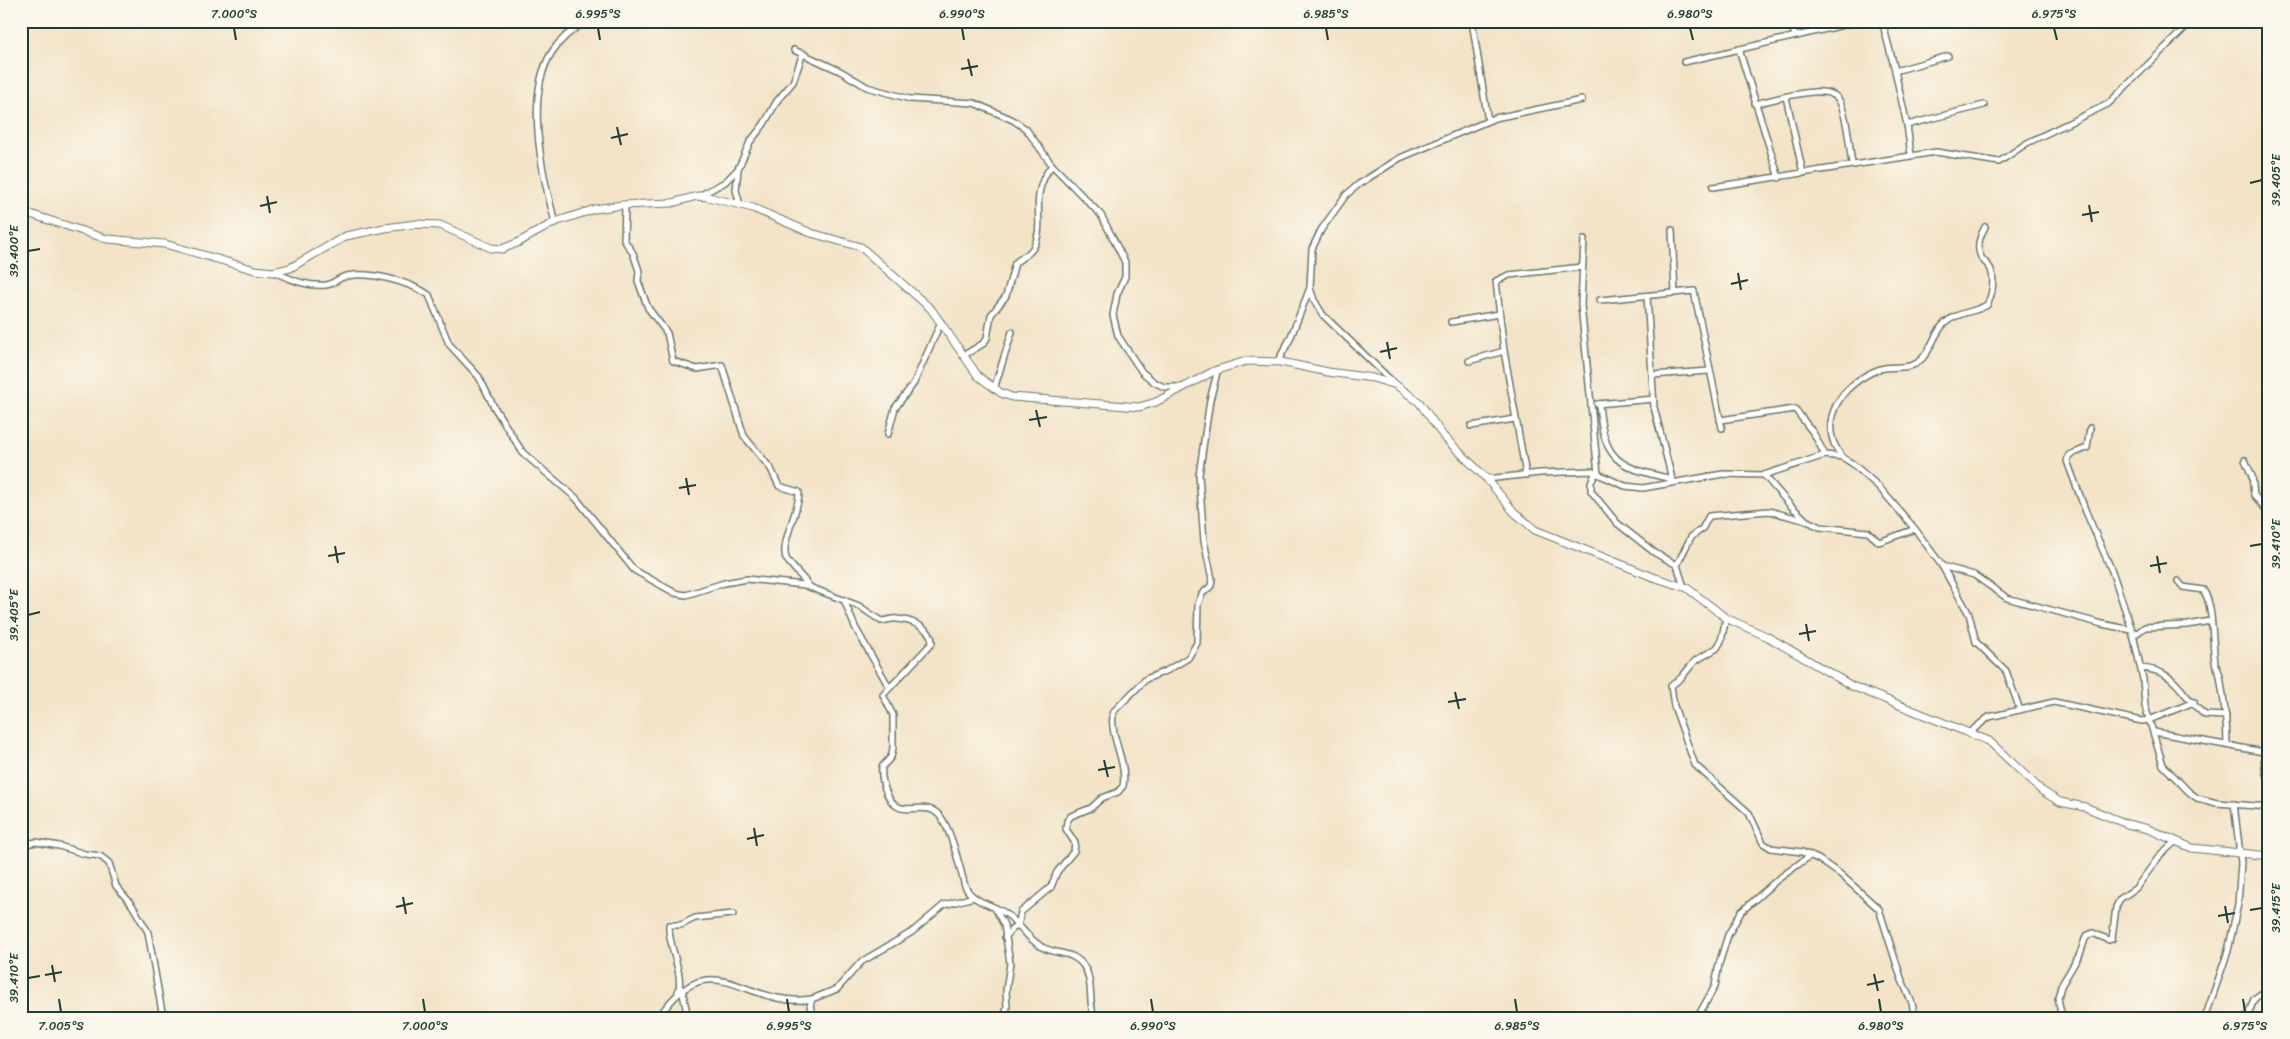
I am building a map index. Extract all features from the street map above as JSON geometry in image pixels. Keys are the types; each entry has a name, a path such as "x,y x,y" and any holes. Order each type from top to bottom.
{"street":[{"path":"555,222 545,178 538,129 541,82 545,66 557,45 567,34 586,21"},
{"path":"1472,21 1488,120"},
{"path":"1791,21 1795,36"},
{"path":"1684,62 1861,21"},
{"path":"1882,21 1907,125 1911,155"},
{"path":"1713,187 1779,178 1911,155 1946,152 1999,162 2027,143 2108,104 2192,21"},
{"path":"1739,49 1779,178"},
{"path":"794,50 867,87 910,99 974,103 1004,115 1026,129 1052,165 1101,215 1124,262 1125,277 1117,294 1113,315 1118,336 1142,372 1154,382 1164,387 1184,387"},
{"path":"740,205 736,190 738,169 750,142 764,124 777,101 793,82 803,53"},
{"path":"1895,70 1948,56"},
{"path":"1756,104 1823,91 1835,95 1840,101 1844,115 1852,164"},
{"path":"1786,97 1803,173"},
{"path":"1278,361 1290,338 1310,288 1312,250 1315,242 1346,195 1359,184 1400,158 1488,120 1582,100"},
{"path":"1907,125 1984,105"},
{"path":"963,356 984,343 987,338 991,315 1006,296 1015,263 1027,256 1033,248 1037,237 1040,185 1052,165"},
{"path":"273,272 290,268 346,236 416,224 440,225 491,248 502,249 555,222 596,209 625,205 672,203 699,196 725,182 738,169"},
{"path":"699,196 740,205 811,232 861,247 920,298 940,322 978,376 994,388 1017,398 1045,398 1130,408 1156,402 1218,369 1246,361 1278,361 1328,372 1373,378 1396,385"},
{"path":"625,205 624,240 635,259 639,271 638,281 648,308 668,333 673,361 689,368 722,365 744,436 771,469 779,486 799,492 797,510 787,537 785,554 810,587"},
{"path":"21,211 107,239 165,244 255,270 273,272 297,282 311,285 328,285 351,275 396,280 429,295 450,344 475,372 523,453 576,498 637,573 655,580 675,592 686,595 724,583 752,579 810,587 865,609 881,621 898,619 919,625 933,638 930,647 888,687 883,695 893,715 893,748 891,756 882,767 884,787 893,803 901,808 928,808 941,817 967,891 974,897 1007,914 1031,940 1042,947 1056,954 1071,954 1081,962 1089,977 1094,1018"},
{"path":"1985,227 1980,237 1979,250 1981,257 1990,267 1992,274 1988,305 1962,314 1946,323 1926,354 1916,364 1874,372 1843,394 1834,409 1830,431 1834,447 1842,457 1866,474 1915,529 1942,566 1969,614 1974,640 2006,671 2020,710"},
{"path":"1672,230 1675,294"},
{"path":"1584,239 1581,305 1597,474 1592,482 1591,491 1617,523 1656,553 1677,565 1684,587"},
{"path":"1526,475 1504,351 1496,281 1500,278 1546,270 1582,267"},
{"path":"1310,288 1314,300 1323,315 1396,385 1418,402 1444,437 1487,479 1514,512 1535,530 1653,577 1684,587 1697,594 1726,618 1768,636 1859,689 1989,741 2042,792 2052,798 2148,829 2175,842 2202,850 2269,856"},
{"path":"1600,300 1692,291 1696,293 1709,371 1722,428"},
{"path":"1599,404 1604,440 1620,462 1645,473 1672,479 1654,399 1647,296"},
{"path":"1452,322 1500,314"},
{"path":"888,434 895,408 914,383 940,322"},
{"path":"994,388 1012,332"},
{"path":"1469,361 1504,351"},
{"path":"1005,937 1017,925 1021,912 1051,887 1057,872 1074,851 1075,843 1066,829 1066,821 1071,816 1092,808 1102,798 1118,792 1123,786 1121,754 1113,723 1114,711 1146,679 1182,663 1195,650 1198,636 1196,616 1198,604 1202,594 1211,586 1212,579 1204,540 1199,475 1210,400 1218,369"},
{"path":"1652,375 1709,371"},
{"path":"1591,404 1654,399"},
{"path":"1720,420 1795,409 1814,434 1825,455"},
{"path":"1471,426 1516,419"},
{"path":"2090,428 2087,448 2069,455 2068,461 2086,512 2112,571 2132,633 2141,668 2145,706 2154,732 2156,748 2163,764 2189,792 2205,801 2269,807"},
{"path":"1487,479 1583,471 1597,474 1625,486 1643,488 1723,474 1764,474 1825,455 1842,457"},
{"path":"2245,460 2252,476 2254,495 2269,512"},
{"path":"1764,474 1790,505 1807,521"},
{"path":"1677,565 1691,537 1702,529 1706,520 1714,514 1770,511 1807,521 1820,527 1868,532 1879,542 1915,529"},
{"path":"1942,566 1974,575 2007,598 2132,633 2145,627 2188,625 2210,621"},
{"path":"2178,581 2183,587 2198,589 2205,593 2226,716 2227,745"},
{"path":"844,600 855,627 888,687"},
{"path":"1726,618 1719,645 1695,661 1681,678 1671,686 1674,706 1690,756 1701,771 1749,813 1762,843 1776,850 1802,852 1810,855 1840,874 1879,908 1901,978 1914,1006 1915,1018"},
{"path":"2141,668 2163,673 2205,715 2226,716"},
{"path":"1970,732 1990,717 2062,702 2115,716 2149,720 2194,702"},
{"path":"2269,703 2268,731 2264,752 2264,772 2269,779"},
{"path":"2154,732 2264,752"},
{"path":"2205,1018 2232,936 2240,888 2240,853 2234,804"},
{"path":"21,845 36,842 59,846 85,854 100,856 109,863 116,886 132,905 148,932 164,1018"},
{"path":"2062,1018 2058,995 2064,980 2080,954 2086,936 2093,933 2112,939 2116,907 2120,899 2136,888 2161,854 2175,842"},
{"path":"1697,1018 1715,986 1719,964 1728,935 1741,912 1777,880 1810,855"},
{"path":"962,899 967,891"},
{"path":"658,1018 680,991 702,980 715,979 734,982 774,999 786,1001 812,999 837,989 865,959 912,932 944,905 974,897"},
{"path":"995,908 1003,922 1010,963 1006,991 1007,1007 1004,1018"},
{"path":"688,1018 680,991 670,925 680,925 695,918 733,914"},
{"path":"2247,1018 2254,999 2269,988"},
{"path":"812,999 810,1006 814,1018"}]}
